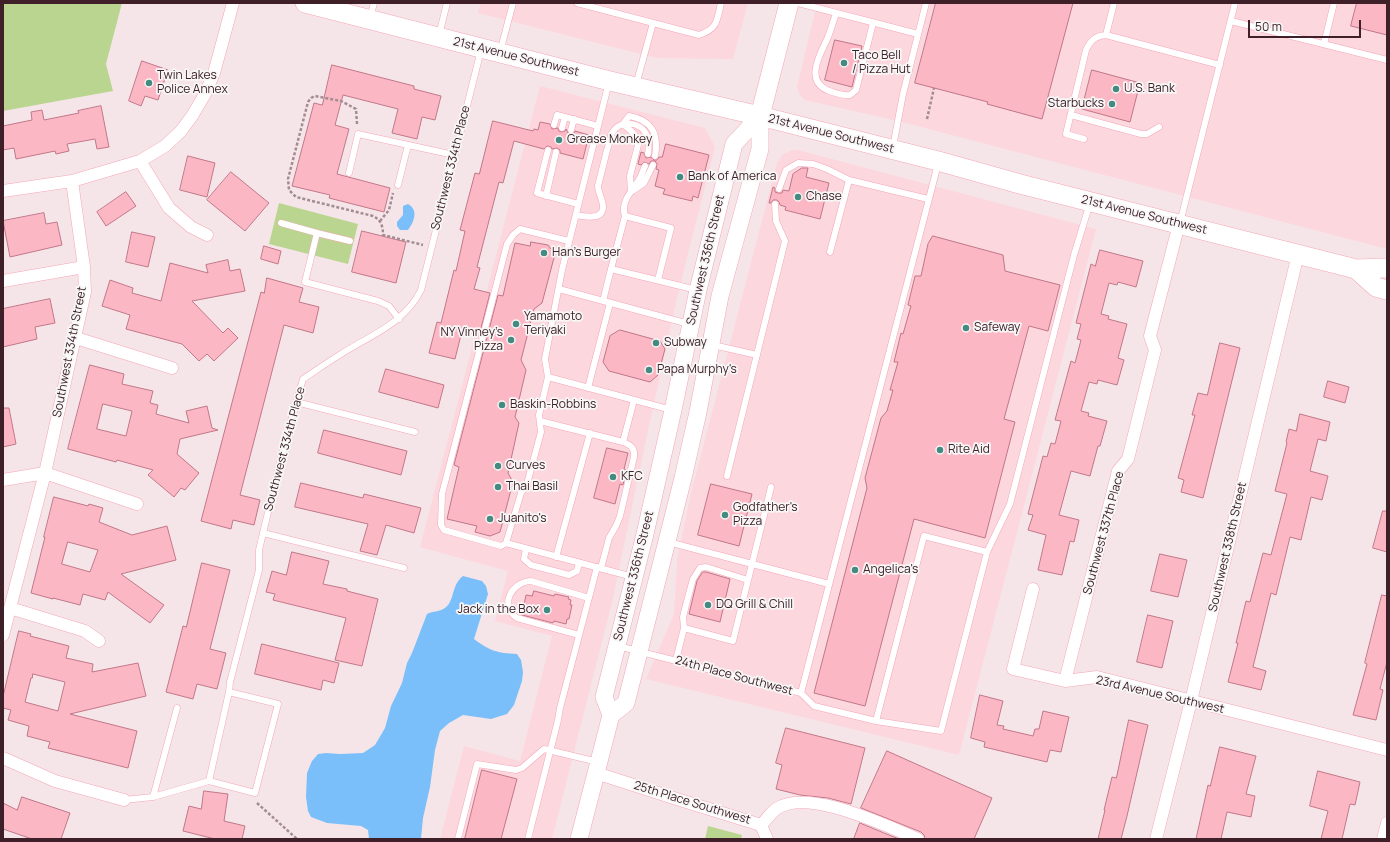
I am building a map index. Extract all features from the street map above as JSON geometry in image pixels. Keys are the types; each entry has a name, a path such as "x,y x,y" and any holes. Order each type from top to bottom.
{"main road":[{"name":"21st Avenue Southwest","path":"304,3 372,11 438,37 610,81 760,116 1356,269 1387,268"},
{"path":"760,116 789,3"},
{"name":"Southwest 336th Street","path":"760,116 760,149 720,296 698,412 683,478 626,702 611,715 604,697 645,534 698,290 734,144 760,116"},
{"name":"21st Avenue Southwest","path":"1356,269 1376,287 1387,290"},
{"path":"673,410 685,425 675,467 683,478"},
{"path":"579,839 611,715"}],"street":[{"path":"3,191 72,181 140,161 165,146 181,131 205,94 214,73 233,3"},
{"path":"140,161 169,208 191,227 207,235"},
{"name":"Southwest 334th Street","path":"3,635 45,473 85,292 84,267 72,181"},
{"name":"Southwest 337th Place","path":"1066,681 1118,471 1128,459 1155,350 1150,336 1179,224"},
{"name":"Southwest 338th Street","path":"1156,839 1191,701 1298,254"},
{"path":"3,280 84,267"},
{"path":"76,338 172,368"},
{"path":"3,480 45,473 137,504"},
{"name":"23rd Avenue Southwest","path":"1033,588 1014,669 1066,681 1097,678 1387,750"},
{"path":"10,608 84,631 99,640"},
{"path":"3,758 55,781 124,800"},
{"name":"25th Place Southwest","path":"598,768 680,800 761,825 776,809 789,804 804,802 851,812 918,839"},
{"path":"1383,839 1387,823"},
{"path":"761,825 767,839"}],"lane":[{"path":"438,37 447,3"},
{"path":"500,53 513,3"},
{"path":"577,3 587,4 699,35 713,28 717,20 721,3"},
{"path":"798,3 918,34"},
{"path":"892,150 903,94 926,3"},
{"path":"1106,35 1114,3"},
{"path":"1179,224 1235,3"},
{"path":"1324,44 1334,3"},
{"path":"836,14 829,34 818,57 816,71 817,79 824,89 839,94 850,95 856,90 874,23"},
{"path":"1231,21 1387,60"},
{"path":"635,86 653,23"},
{"path":"1084,139 1066,134 1086,50 1091,40 1098,36 1106,35 1220,65"},
{"name":"Southwest 334th Place","path":"209,782 230,682 259,570 259,550 303,379 340,354 399,320 416,301 421,290 481,48"},
{"path":"569,241 520,229 513,235 507,244 442,494 441,525 444,530 501,546 506,543 521,493 527,484 534,462 541,432 539,415 548,377 545,359 569,241 610,81"},
{"path":"554,126 557,115 598,126"},
{"path":"1071,115 1141,134 1147,134 1159,127"},
{"path":"576,215 589,218 598,215 602,211 603,202 599,194 598,186 611,137 616,128 623,124 630,116 648,124 655,135 657,141 655,156"},
{"path":"562,128 565,117"},
{"path":"571,130 574,119"},
{"path":"623,124 628,123 637,125 645,132 648,141 648,154"},
{"path":"623,124 636,136 638,140 630,176 631,192"},
{"path":"349,173 358,134 454,155"},
{"path":"398,185 408,145"},
{"path":"548,150 537,194 578,204"},
{"path":"546,196 556,152"},
{"path":"801,693 938,161"},
{"path":"779,189 786,170 798,163 813,164 849,180 928,199"},
{"path":"631,192 644,183 653,165"},
{"path":"603,301 625,216 623,209 626,199 641,176 645,166"},
{"path":"830,252 849,180"},
{"path":"876,721 924,536 988,552 1010,504 1074,255 1090,201"},
{"path":"727,476 785,241 776,220 775,204"},
{"path":"625,216 671,228 658,280"},
{"path":"281,223 350,242"},
{"path":"317,233 305,282 378,301 389,306 399,320"},
{"path":"611,269 698,290"},
{"path":"559,289 691,324"},
{"path":"588,388 610,303"},
{"path":"711,344 757,355"},
{"path":"548,377 673,410"},
{"path":"623,442 634,400"},
{"path":"296,402 415,432"},
{"path":"528,839 589,598 609,538 620,516 634,457 633,448 629,444 540,421"},
{"path":"556,557 590,433"},
{"path":"684,628 733,641 771,487"},
{"path":"263,533 404,568"},
{"path":"666,542 829,584"},
{"path":"506,543 633,577"},
{"path":"526,549 524,559 531,565 569,575 577,571 579,563"},
{"name":"24th Place Southwest","path":"616,645 801,693 814,706 876,721 941,732 988,552"},
{"path":"676,660 684,628 686,605 693,579 700,568 706,567 748,580"},
{"path":"579,635 517,618 510,611 508,600 515,586 525,581 531,581 589,598"},
{"path":"124,800 153,797 209,782 256,793 278,704 229,692"},
{"path":"153,797 177,708"},
{"path":"458,839 477,764 516,770 526,765 544,749 598,768"}],"path":[{"path":"927,119 934,88"},
{"path":"380,221 389,210 395,185 398,185"},
{"path":"241,789 297,839"}],"shaded area":[{"path":"481,3 748,3 733,59 657,58 478,13"},
{"path":"817,3 1387,3 1387,249 902,122 805,100 800,95 797,87"},
{"path":"540,86 705,128 715,147 677,298 613,598 552,839 440,839 464,746 520,761 552,636 495,621 508,571 420,547"},
{"path":"792,150 798,150 1096,229 959,755 646,679 674,614 677,560 691,493 777,163 782,155"}],"green space":[{"path":"3,3 122,3 106,64 113,91 3,111"},
{"path":"279,203 358,224 348,264 269,244"},
{"path":"708,826 742,835 741,839 705,839"}],"water":[{"path":"408,204 413,209 414,220 408,230 400,230 397,226 397,222 403,215 403,206"},
{"path":"463,576 482,581 486,586 488,594 474,639 494,651 517,654 521,660 523,672 522,681 514,705 507,714 491,719 463,715 449,723 440,731 435,750 430,787 423,818 421,839 369,839 368,830 361,826 327,823 311,817 308,811 306,797 307,773 312,761 318,754 363,753 375,745 385,728 391,706 402,683 407,663 427,614 443,609 448,605 459,580"}],"building":[{"path":"936,3 1073,3 1042,119 987,104 988,102 915,83"},
{"path":"1357,3 1387,3 1387,35 1351,26"},
{"name":"Taco Bell / Pizza Hut","path":"835,40 862,46 852,87 825,80"},
{"name":"Twin Lakes Police Annex","path":"142,61 168,70 158,100 145,96 141,106 129,101"},
{"path":"332,65 414,86 414,89 441,96 435,120 422,117 417,139 392,133 398,109 343,95 335,125 349,129 337,174 390,188 384,212 329,198 330,195 292,186 314,103 322,105"},
{"path":"1092,70 1140,83 1130,122 1082,109"},
{"path":"101,106 109,147 97,149 95,139 67,144 69,151 56,154 55,151 16,159 14,148 3,150 3,126 32,120 31,112 42,110 44,120 79,113 78,111"},
{"path":"493,121 533,131 534,129 538,130 540,122 550,124 552,129 558,128 561,132 565,131 566,129 570,134 574,133 575,131 589,135 583,159 560,153 560,150 557,148 552,149 551,147 547,146 544,149 514,141 503,183 499,182 477,267 480,268 474,289 490,293 479,336 462,331 455,359 429,353 437,322 441,323 454,270 456,271 465,231 460,230 475,173 479,174"},
{"name":"Bank of America","path":"666,144 709,155 698,198 693,196 692,201 663,194 665,189 655,186 659,170 656,169 657,164 655,161 651,161 649,164 644,162 641,165 638,164 641,152 644,153 646,158 651,157 654,160 662,157"},
{"path":"188,156 215,163 207,197 180,190"},
{"name":"Chase","path":"802,168 808,168 806,177 829,183 820,219 785,210 786,207 780,205 777,200 773,200 769,203 773,187 775,188 775,192 778,193 782,193 783,190 789,191 793,174"},
{"path":"231,172 269,203 245,231 207,200"},
{"path":"126,192 136,206 106,226 97,212"},
{"path":"44,213 46,224 57,222 62,245 10,257 3,221"},
{"path":"362,231 406,242 396,283 352,272"},
{"path":"132,232 155,237 148,267 126,262"},
{"path":"933,236 1003,255 1005,271 1060,285 1048,331 1029,326 1004,419 1015,422 985,538 914,519 865,706 814,693 867,488 865,478 881,418 887,411 893,390 890,390 898,362 894,362 901,333 903,334 911,306 908,305 915,276 921,276 928,244"},
{"path":"531,242 548,245 555,254 542,303 534,309 521,360 526,370 515,417 519,423 508,473 513,482 500,532 490,536 475,532 477,526 447,519 459,467 454,465 498,295 503,296 515,243 530,246"},
{"path":"264,246 281,251 278,264 261,259"},
{"path":"1100,250 1143,261 1136,287 1118,282 1117,285 1109,283 1101,314 1109,316 1108,319 1127,324 1118,358 1124,360 1117,385 1098,380 1097,384 1089,382 1081,411 1089,413 1088,416 1107,421 1100,446 1098,446 1090,476 1071,471 1059,515 1079,520 1074,542 1070,541 1062,575 1038,570 1046,535 1028,530 1033,515 1028,514 1043,456 1047,457 1051,443 1055,444 1061,421 1055,420 1071,361 1075,363 1081,340 1077,339 1081,324 1076,323 1091,264 1095,266"},
{"path":"228,260 230,271 240,269 245,291 192,301 223,333 228,328 238,338 214,361 207,354 199,361 182,344 126,329 130,315 102,306 110,280 133,288 132,293 161,301 170,263 208,273 206,265"},
{"path":"267,278 303,288 299,302 319,307 313,333 284,325 240,495 260,500 254,525 233,520 231,529 201,521 261,292 264,293"},
{"path":"50,299 55,323 35,327 37,339 3,347 3,309"},
{"path":"620,330 660,341 665,349 658,375 650,382 609,371 603,362 610,336"},
{"path":"1220,343 1240,348 1203,498 1181,492 1184,480 1178,478 1195,415 1192,415 1198,393 1207,395"},
{"path":"90,365 124,374 122,384 153,391 150,403 158,405 156,414 189,423 186,411 207,406 212,428 218,430 180,439 177,454 199,473 185,490 181,488 174,497 148,475 153,470 68,449","holes":["103,404 132,411 126,436 97,429"]},
{"path":"386,369 444,385 438,408 379,392"},
{"path":"1328,381 1349,387 1345,403 1324,397"},
{"path":"3,408 9,408 16,444 3,447"},
{"path":"1300,414 1330,422 1326,441 1318,439 1310,471 1328,476 1322,500 1311,497 1301,540 1290,537 1276,595 1271,593 1253,667 1266,671 1261,690 1228,682 1238,643 1236,643 1246,601 1250,602 1263,553 1271,555 1287,494 1275,491 1289,429 1296,431"},
{"path":"324,430 407,451 401,475 318,453"},
{"name":"KFC","path":"607,448 628,453 624,469 626,470 623,485 620,484 615,504 594,498"},
{"path":"301,483 363,498 364,494 421,508 414,533 386,525 377,555 360,551 368,524 295,507"},
{"name":"Godfather's Pizza","path":"711,484 752,494 739,546 698,535"},
{"path":"54,497 88,506 89,504 103,508 99,522 132,535 167,526 176,560 121,574 164,605 150,623 108,592 105,600 83,594 80,605 31,593","holes":["68,542 98,550 90,572 62,564"]},
{"path":"1383,511 1387,511 1387,552 1373,548"},
{"path":"292,552 329,561 323,584 347,589 347,591 378,599 362,666 335,660 346,618 273,600 275,594 266,592 272,571 286,575"},
{"path":"1160,554 1187,560 1178,597 1151,591"},
{"path":"202,563 230,570 210,649 226,653 217,689 197,684 193,699 166,692 183,626 186,627"},
{"name":"DQ Grill & Chill","path":"703,572 730,579 720,622 689,614 697,581"},
{"name":"Jack in the Box","path":"534,591 554,596 555,594 569,597 568,599 571,600 570,605 572,605 569,619 567,619 566,624 554,621 553,623 522,615 526,595 532,596"},
{"path":"1382,595 1387,596 1387,662 1380,689 1383,690 1376,720 1353,715 1367,664 1365,663"},
{"path":"1148,615 1173,621 1162,668 1137,662"},
{"path":"19,631 31,634 30,636 69,646 66,658 93,664 92,672 138,663 146,696 70,714 137,731 128,768 48,748 50,742 27,736 29,726 8,720 11,710 3,708 3,697","holes":["33,674 65,682 58,711 25,702"]},
{"path":"262,644 339,663 334,683 323,680 321,690 255,674"},
{"path":"980,695 1003,701 997,725 1004,726 1003,729 1033,736 1035,729 1039,729 1043,711 1069,717 1061,752 1050,750 1047,762 984,747 985,742 971,738"},
{"path":"1129,720 1148,725 1127,816 1121,839 1098,839 1112,777 1116,778"},
{"path":"786,728 865,748 851,804 828,798 800,795 776,789 782,765 776,763"},
{"path":"1220,747 1256,756 1246,794 1255,796 1251,817 1227,812 1221,839 1196,839 1208,785 1210,786"},
{"path":"887,751 992,798 974,839 925,839 921,832 861,808"},
{"path":"482,770 517,779 501,839 465,839"},
{"path":"1318,771 1360,782 1355,805 1350,804 1342,839 1321,839 1328,811 1310,806"},
{"path":"204,791 228,794 224,821 245,826 242,839 215,839 183,831 189,806 201,809"},
{"path":"22,797 70,813 61,839 32,839 3,829 3,803 17,810"},
{"path":"860,823 884,833 899,839 854,839"}],"place":[{"name":"Taco Bell / Pizza Hut","path":"844,63"},
{"name":"Twin Lakes Police Annex","path":"149,83"},
{"name":"U.S. Bank","path":"1116,89"},
{"name":"Starbucks","path":"1112,104"},
{"name":"Grease Monkey","path":"559,140"},
{"name":"Bank of America","path":"680,177"},
{"name":"Chase","path":"798,197"},
{"name":"Han’s Burger","path":"544,253"},
{"name":"Yamamoto Teriyaki","path":"516,324"},
{"name":"Safeway","path":"966,328"},
{"name":"NY Vinney’s Pizza","path":"511,340"},
{"name":"Subway","path":"656,343"},
{"name":"Papa Murphy's","path":"649,370"},
{"name":"Baskin-Robbins","path":"502,405"},
{"name":"Rite Aid","path":"940,450"},
{"name":"Curves","path":"498,466"},
{"name":"KFC","path":"613,477"},
{"name":"Thai Basil","path":"498,487"},
{"name":"Godfather's Pizza","path":"725,515"},
{"name":"Juanito's","path":"490,519"},
{"name":"Angelica's","path":"855,570"},
{"name":"DQ Grill & Chill","path":"708,605"},
{"name":"Jack in the Box","path":"547,610"}]}
